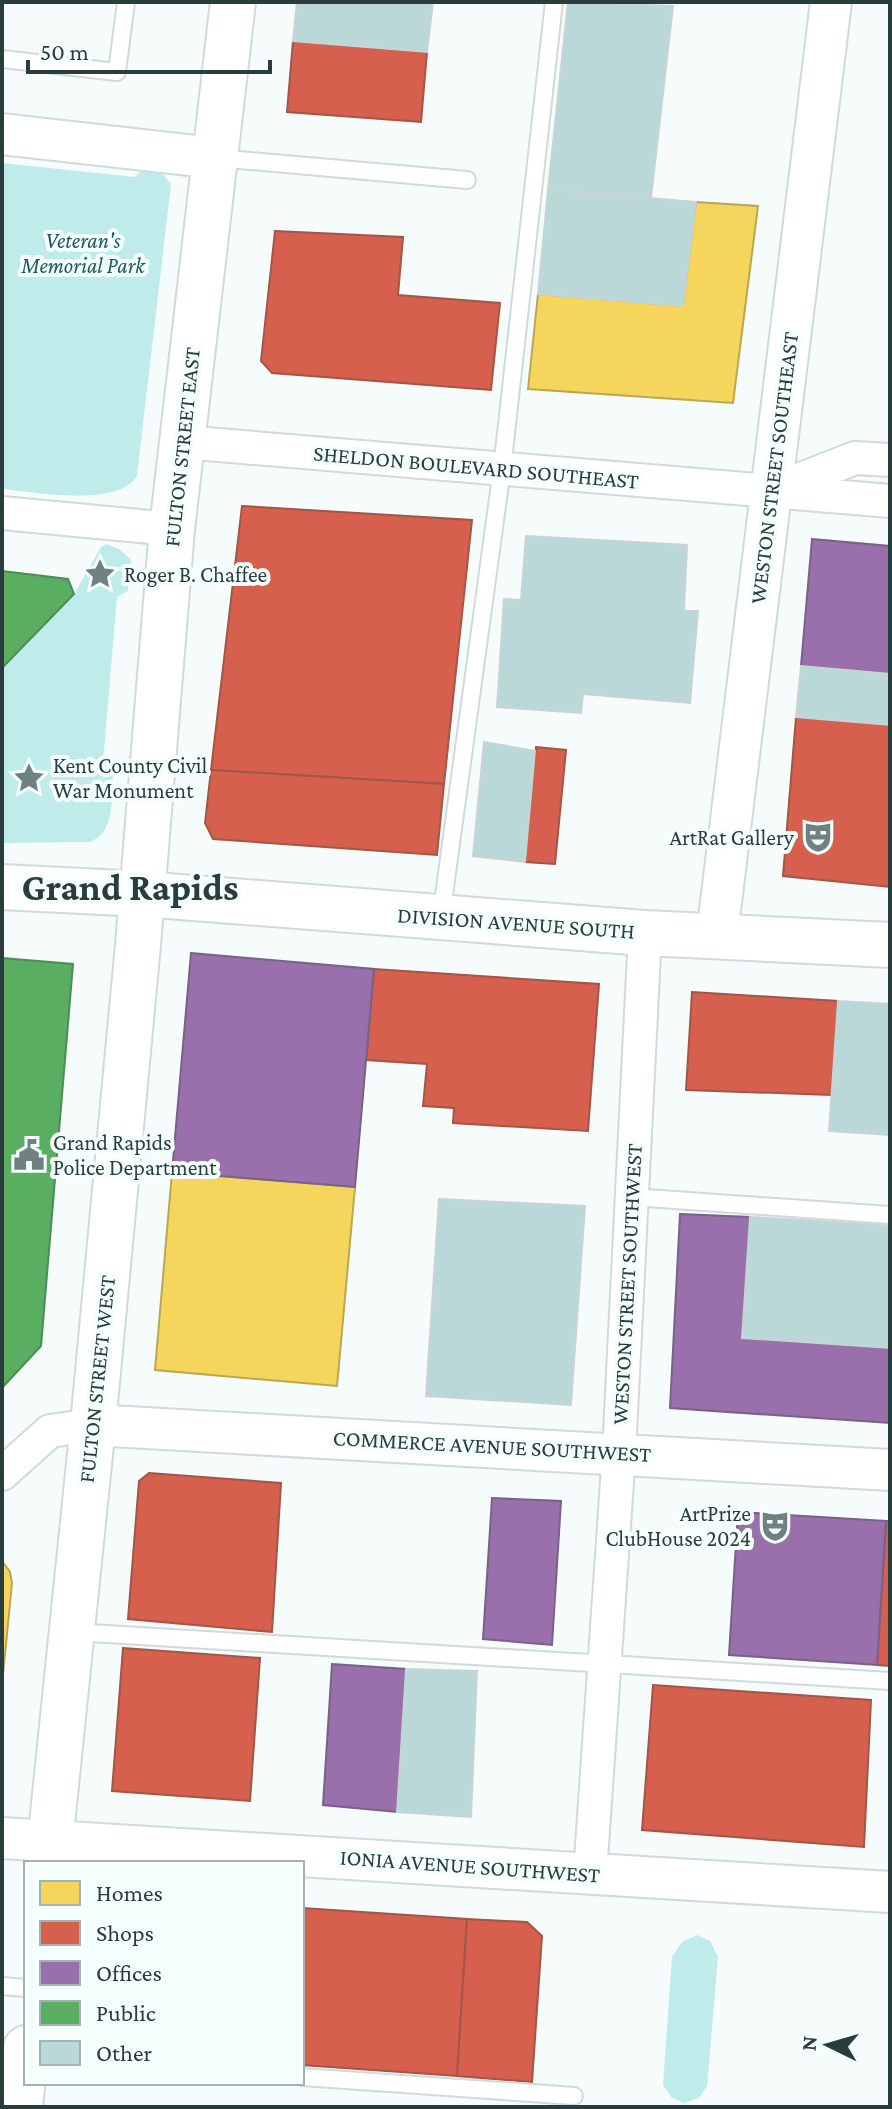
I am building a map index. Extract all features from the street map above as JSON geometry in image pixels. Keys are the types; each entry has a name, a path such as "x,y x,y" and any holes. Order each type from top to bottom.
{"main road":[{"name":"FULTON STREET EAST","path":"142,894 172,529 233,2"},
{"name":"DIVISION AVENUE SOUTH","path":"2,887 142,894 645,933 890,945"},
{"name":"FULTON STREET WEST","path":"49,1852 93,1425 142,894"},
{"path":"20,2107 24,2075"}],"street":[{"name":"WESTON STREET SOUTHEAST","path":"717,935 831,2"},
{"path":"2,134 215,158"},
{"name":"SHELDON BOULEVARD SOUTHEAST","path":"182,442 890,501"},
{"name":"SHELDON BOULEVARD SOUTHEAST","path":"771,491 855,458 890,460"},
{"path":"2,513 172,529"},
{"name":"WESTON STREET SOUTHWEST","path":"590,1874 619,1453 645,933"},
{"path":"2,1474 50,1431 93,1425"},
{"name":"COMMERCE AVENUE SOUTHWEST","path":"93,1425 890,1470"},
{"name":"IONIA AVENUE SOUTHWEST","path":"2,1838 49,1852 270,1861"},
{"name":"IONIA AVENUE SOUTHWEST","path":"304,1862 590,1874 890,1892"}],"lane":[{"path":"2,59 117,72 126,2"},
{"path":"441,917 502,469 554,2"},
{"path":"215,158 467,180"},
{"path":"632,1197 890,1215"},
{"path":"71,1632 890,1681"},
{"path":"2,1986 24,1988"},
{"path":"304,2077 574,2096"}],"green space":[{"name":"Veteran's Memorial Park","path":"2,163 135,177 143,169 160,171 171,184 137,476 127,486 112,492 74,496 2,489"},
{"path":"106,544 119,549 131,560 128,591 117,597 103,762 113,773 108,822 98,837 90,842 2,843 2,668 74,594 101,547"},
{"path":"697,1935 710,1941 718,1957 707,2086 699,2098 684,2103 671,2097 663,2085 672,1957 682,1942"}],"building: Homes":[{"path":"696,202 758,206 733,403 528,389 538,294 683,306"},
{"path":"172,1172 355,1187 337,1386 155,1370"},
{"path":"2,1561 10,1572 12,1583 2,1685"}],"building: Shops":[{"path":"293,41 427,52 421,122 287,112"},
{"path":"275,231 403,237 398,295 500,303 491,390 272,373 261,361"},
{"path":"242,506 472,520 444,784 211,770"},
{"path":"796,717 890,725 890,887 783,876"},
{"path":"536,747 566,750 555,864 525,862"},
{"path":"211,770 444,784 437,855 213,839 205,823"},
{"path":"374,969 599,984 588,1131 453,1123 454,1108 423,1106 427,1064 366,1060"},
{"path":"692,992 838,1001 831,1095 686,1090"},
{"path":"149,1473 281,1483 272,1632 128,1619 139,1481"},
{"path":"886,1521 890,1521 890,1666 877,1665"},
{"path":"123,1648 260,1658 250,1801 112,1791"},
{"path":"653,1685 871,1700 864,1847 642,1830"},
{"path":"304,1908 467,1919 457,2076 304,2065"},
{"path":"467,1919 527,1922 542,1936 532,2082 457,2076"}],"building: Offices":[{"path":"812,539 890,546 890,674 801,666"},
{"path":"191,953 374,969 355,1187 172,1172"},
{"path":"680,1214 750,1217 742,1338 890,1348 890,1423 670,1408"},
{"path":"492,1498 561,1501 552,1645 483,1639"},
{"path":"738,1512 886,1521 877,1665 729,1655"},
{"path":"332,1664 406,1669 397,1812 323,1805"}],"building: Public":[{"path":"2,571 68,579 74,594 2,668"},
{"name":"Grand Rapids Police Department","path":"2,958 73,964 41,1346 2,1388"}],"building: Other":[{"path":"297,2 433,2 427,52 293,41"},
{"path":"568,2 673,6 651,198 548,190"},
{"path":"548,190 696,202 683,306 538,294"},
{"path":"526,536 687,545 684,611 698,611 690,703 583,694 581,713 497,707 504,599 521,600"},
{"path":"801,666 890,674 890,725 796,717"},
{"path":"484,742 535,751 525,862 473,856"},
{"path":"838,1001 890,1004 890,1135 829,1131"},
{"path":"439,1199 585,1206 571,1405 426,1396"},
{"path":"750,1217 890,1225 890,1348 742,1338"},
{"path":"406,1669 477,1671 471,1817 397,1812"}],"place":[{"name":"Roger B. Chaffee","path":"100,574"},
{"name":"Kent County Civil War Monument","path":"29,778"},
{"name":"ArtRat Gallery","path":"818,837"},
{"name":"Grand Rapids Police Department","path":"29,1155"},
{"name":"ArtPrize ClubHouse 2024","path":"775,1526"}],"district":[{"name":"Grand Rapids","path":"130,887"}]}
